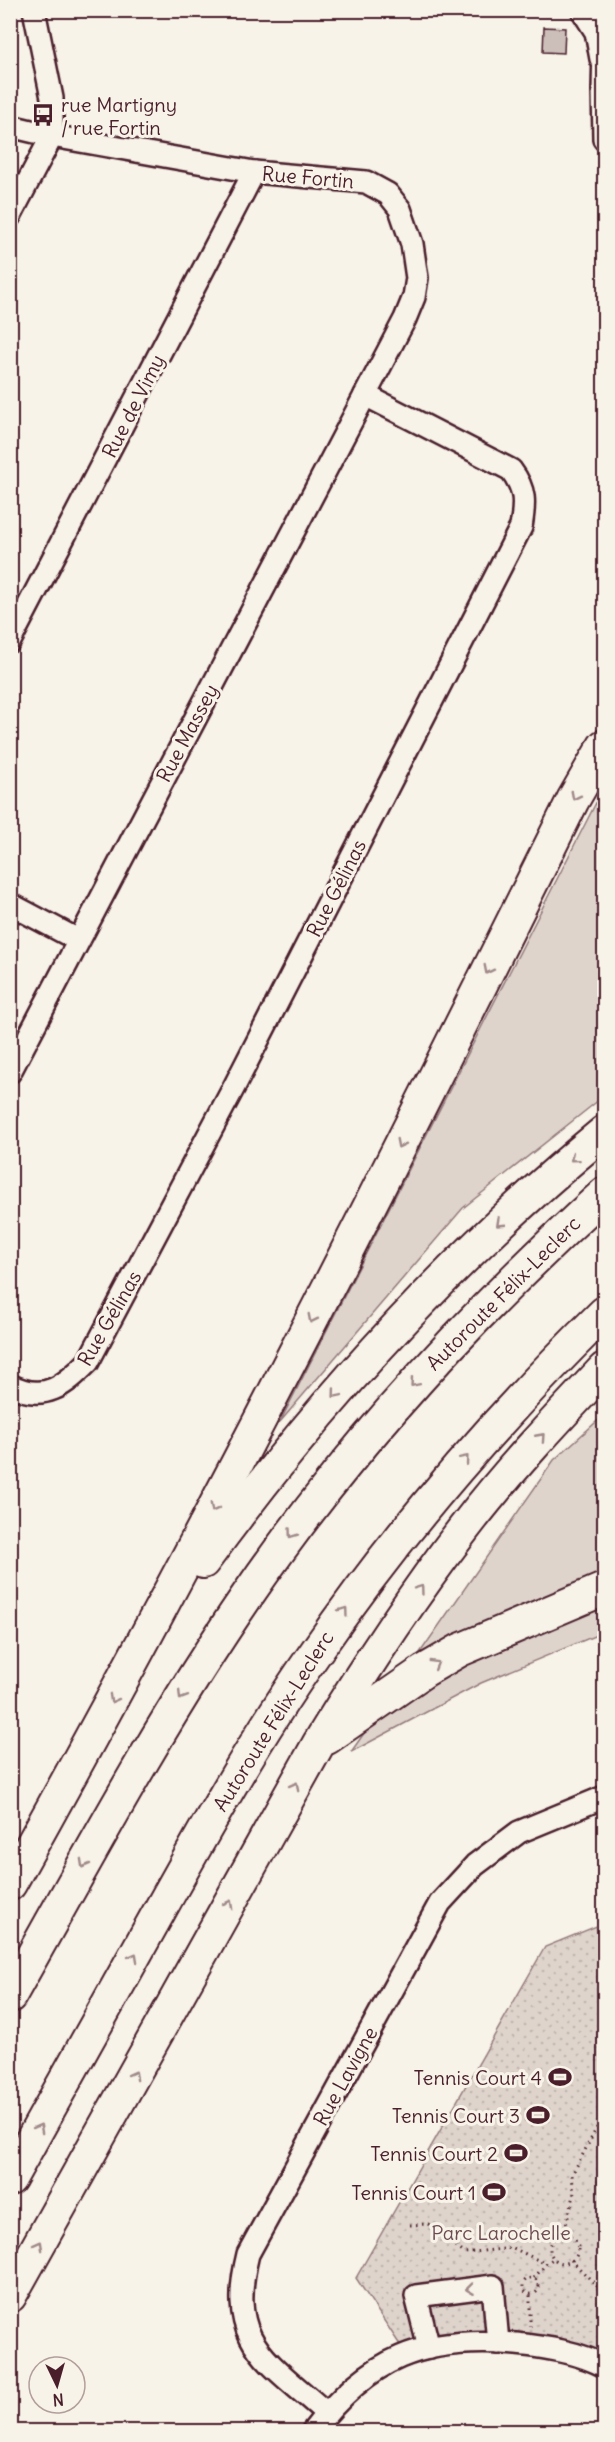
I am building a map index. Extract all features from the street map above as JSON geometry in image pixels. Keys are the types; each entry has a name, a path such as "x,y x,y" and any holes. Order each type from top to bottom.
{"highway":[{"path":"10,1884 141,1648 297,1347 577,792 604,746"},
{"path":"141,1648 270,1473 356,1370 474,1247 604,1132"},
{"name":"Autoroute Félix-Leclerc","path":"10,1996 172,1711 242,1604 305,1516 360,1446 451,1343 553,1240 604,1194"},
{"name":"Autoroute Félix-Leclerc","path":"10,2179 210,1820 255,1744 312,1657 365,1582 446,1481 537,1380 604,1314"},
{"path":"10,2296 319,1743 379,1647 465,1527 517,1463 604,1369"},
{"path":"319,1743 424,1671 460,1650 604,1588"}],"street":[{"path":"10,216 52,136 52,98 34,10"},
{"path":"582,10 593,26 598,39 604,78"},
{"path":"604,44 604,139"},
{"name":"Rue Fortin","path":"10,126 52,136 254,172 366,182 387,194 400,209 412,244 417,278 414,297 405,319 365,395"},
{"name":"Rue de Vimy","path":"10,641 254,172"},
{"name":"Rue Massey","path":"10,1072 365,395"},
{"name":"Rue Gélinas","path":"12,1391 39,1393 66,1384 88,1362 234,1087 521,527 525,507 521,484 511,470 365,395"},
{"path":"10,904 78,940"},
{"name":"Rue Lavigne","path":"326,2413 265,2359 247,2334 242,2309 241,2283 248,2254 440,1902 475,1865 519,1833 604,1797"},
{"path":"429,2348 416,2296 493,2286 498,2343"},
{"path":"312,2432 326,2413 369,2373 400,2356 429,2348 461,2342 530,2346 563,2352 604,2366"}],"path":[{"path":"563,2235 572,2238 577,2245 576,2254 570,2260 562,2262 554,2258 550,2251 552,2242 563,2235 574,2196 572,2175 604,2114"},
{"path":"410,2225 428,2224 464,2253 513,2248 546,2264"},
{"path":"534,2278 538,2281 538,2289 530,2293 524,2289 526,2279 534,2278 554,2258"},
{"path":"570,2260 604,2293"},
{"path":"530,2293 530,2346"}],"green space":[{"path":"604,787 604,1096 463,1208 280,1422"},
{"path":"604,1415 604,1632 481,1683 351,1752 554,1460"},
{"name":"Parc Larochelle","path":"604,1923 604,2356 402,2348 356,2278 545,1947"}],"building":[{"path":"544,27 565,28 564,53 543,52"}],"place":[{"name":"rue Martigny / rue Fortin","path":"43,115"},
{"name":"Tennis Court 4","path":"560,2077"},
{"name":"Tennis Court 3","path":"538,2115"},
{"name":"Tennis Court 2","path":"516,2153"},
{"name":"Tennis Court 1","path":"494,2192"}]}
